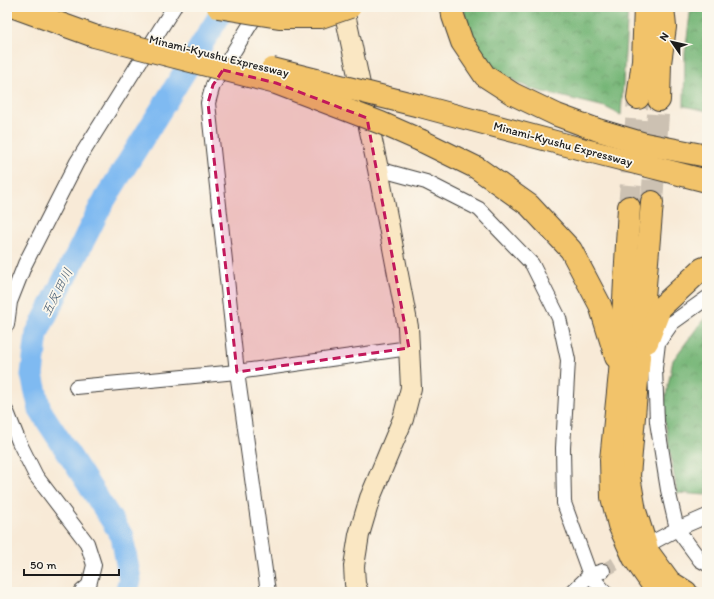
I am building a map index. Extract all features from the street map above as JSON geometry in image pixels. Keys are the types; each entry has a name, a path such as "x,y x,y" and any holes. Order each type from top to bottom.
{"highway":[{"path":"13,7 94,36 276,84 380,123 422,141 477,168 529,205 571,250 600,305 629,370"},
{"name":"Minami-Kyushu Expressway","path":"18,7 420,106 707,181"},
{"path":"218,7 279,17 321,17 350,7"},
{"path":"452,7 453,16 462,42 481,71 485,76 513,94 557,115 598,130 645,144 707,156"},
{"path":"638,98 643,61 645,7"},
{"path":"659,100 660,63 665,27 663,7"},
{"name":"Minami-Kyushu Expressway","path":"420,106 707,163"},
{"path":"652,202 629,370 611,460 612,497 619,525 634,558 652,584 660,592"},
{"path":"629,207 629,476 634,511 648,552 670,582 686,592"},
{"path":"629,370 644,350 660,308 702,269 707,267"}],"street":[{"path":"7,15 13,7"},
{"path":"7,325 10,302 24,264 74,168 174,7"},
{"path":"262,7 214,85 208,103 237,372 268,592"},
{"path":"345,7 345,14 378,169 408,327 411,388 403,419 370,498 359,535 354,566 355,584 358,592"},
{"path":"378,169 426,182 479,209 532,264 558,318 568,360 563,448 564,503 605,592"},
{"path":"707,298 672,323 658,343 655,368 657,422 668,490 677,529 700,560 707,564"},
{"path":"76,387 237,372 409,348"},
{"path":"7,412 19,442 36,476 87,543 94,564 89,585 81,592"},
{"path":"655,541 677,529 707,516"},
{"path":"572,592 596,573"}],"highlighted area":[{"path":"223,70 276,83 367,118 409,348 237,372 208,103 213,85"}],"green space":[{"path":"464,7 628,7 621,115 605,107 531,89 497,72 467,36"},
{"path":"691,7 707,7 707,111 684,106 685,53"},
{"path":"707,318 707,493 706,495 677,493 663,410 673,360 703,320"}],"waterway":[{"name":"五反田川","path":"126,592 130,580 122,536 40,410 32,375 37,333 102,204 225,7"}],"tunnel":[{"path":"629,207 638,98"},
{"path":"652,202 659,100"},
{"path":"603,571 639,550"}]}
